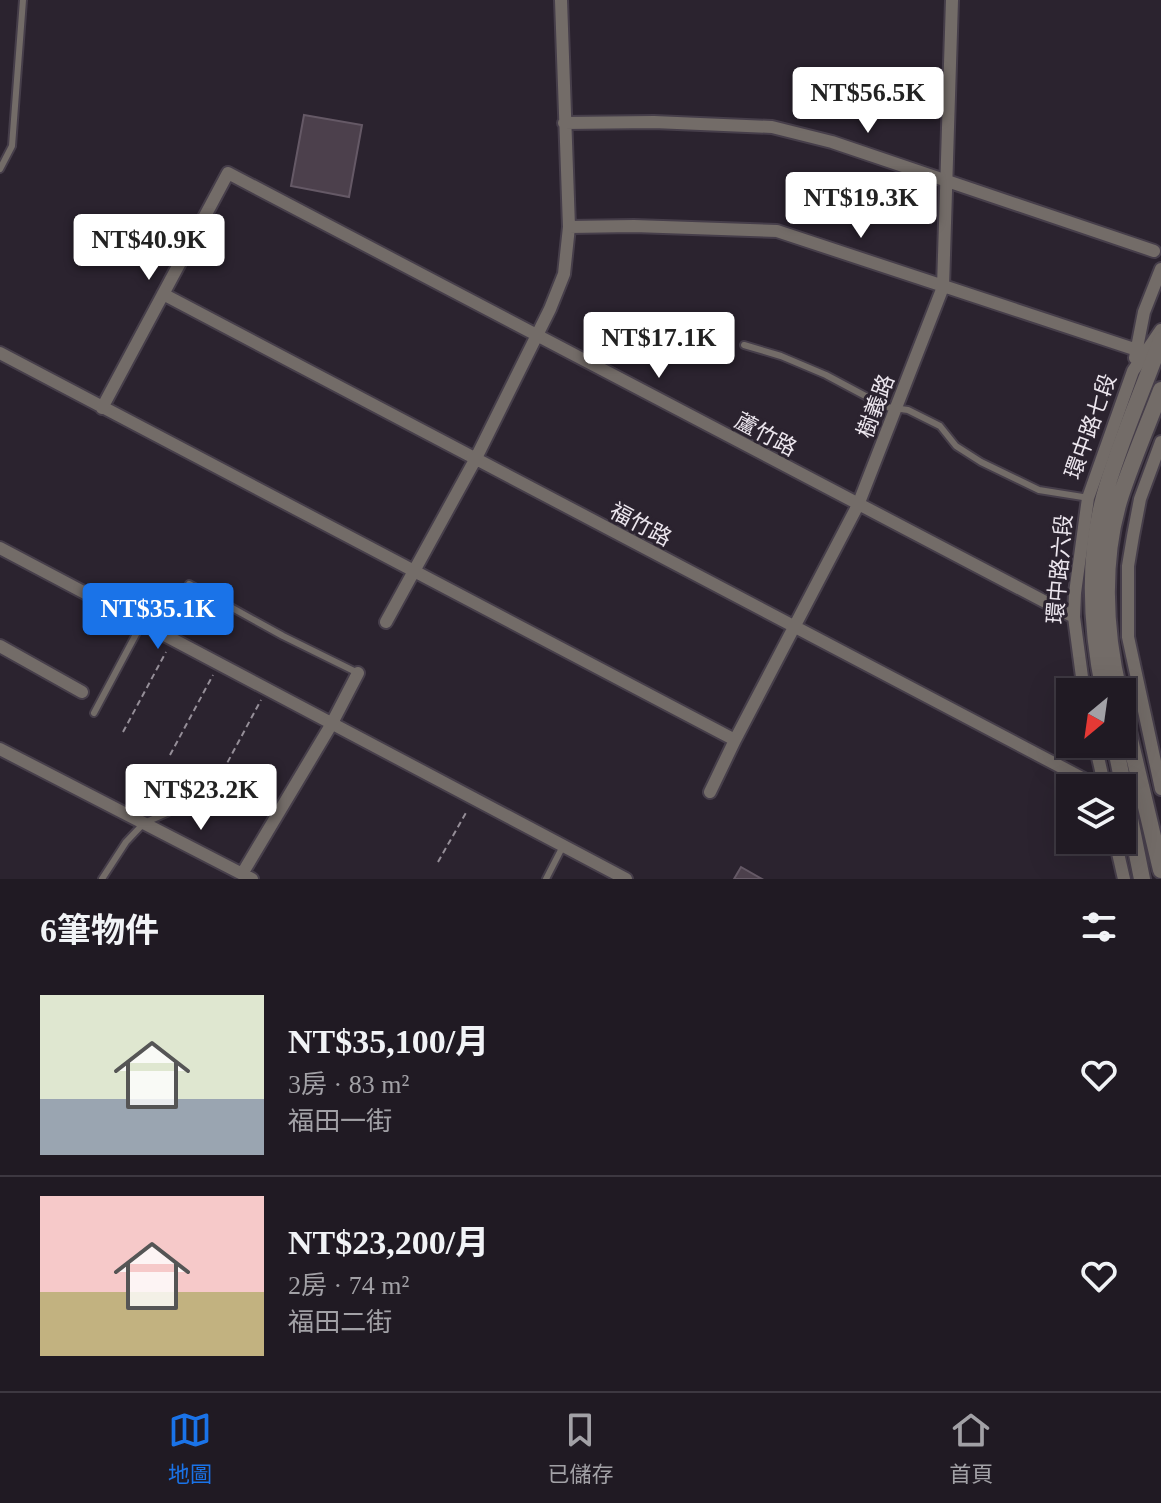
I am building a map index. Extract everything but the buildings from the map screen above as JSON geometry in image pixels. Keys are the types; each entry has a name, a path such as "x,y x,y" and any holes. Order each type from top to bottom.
{"street":[{"path":"386,622 475,460 564,274 569,227 561,0"},
{"name":"樹義路","path":"710,792 858,505 943,287 952,0"},
{"path":"564,123 654,122 772,127 832,142 1154,251"},
{"name":"蘆竹路","path":"163,294 228,173 1074,617"},
{"path":"569,227 777,231 1137,350"},
{"path":"1133,371 1144,312 1161,269"},
{"path":"102,408 163,294"},
{"name":"福竹路","path":"163,294 1076,774"},
{"name":"環中路七段","path":"1104,497 1133,371 1161,330"},
{"name":"環中路七段","path":"1104,497 1161,340"},
{"path":"0,353 735,740"},
{"path":"1117,678 1106,598 1109,563 1104,497 1161,390"},
{"path":"1161,442 1140,499 1128,566 1128,637 1161,789"},
{"name":"環中路六段","path":"1082,678 1074,617 1104,497"},
{"name":"環中路六段","path":"1102,678 1092,616 1095,554 1104,497"},
{"path":"0,548 626,879"},
{"path":"0,646 82,692"},
{"path":"0,749 244,877 358,673"},
{"path":"1118,758 1142,879"},
{"path":"1134,758 1161,870"},
{"path":"1118,854 1124,879"}],"lane":[{"path":"0,169 12,146 23,0"},
{"path":"744,345 826,375 886,407 908,410 940,426 956,446 981,462 1039,490 1140,499"},
{"path":"168,636 189,584 358,673"},
{"path":"94,713 142,623"},
{"path":"102,879 126,842 144,823 167,813 185,786"},
{"path":"546,879 563,846"}],"path":[{"path":"123,732 168,636"},
{"path":"170,755 219,664"},
{"path":"218,780 266,689"},
{"path":"438,862 473,799"}]}
